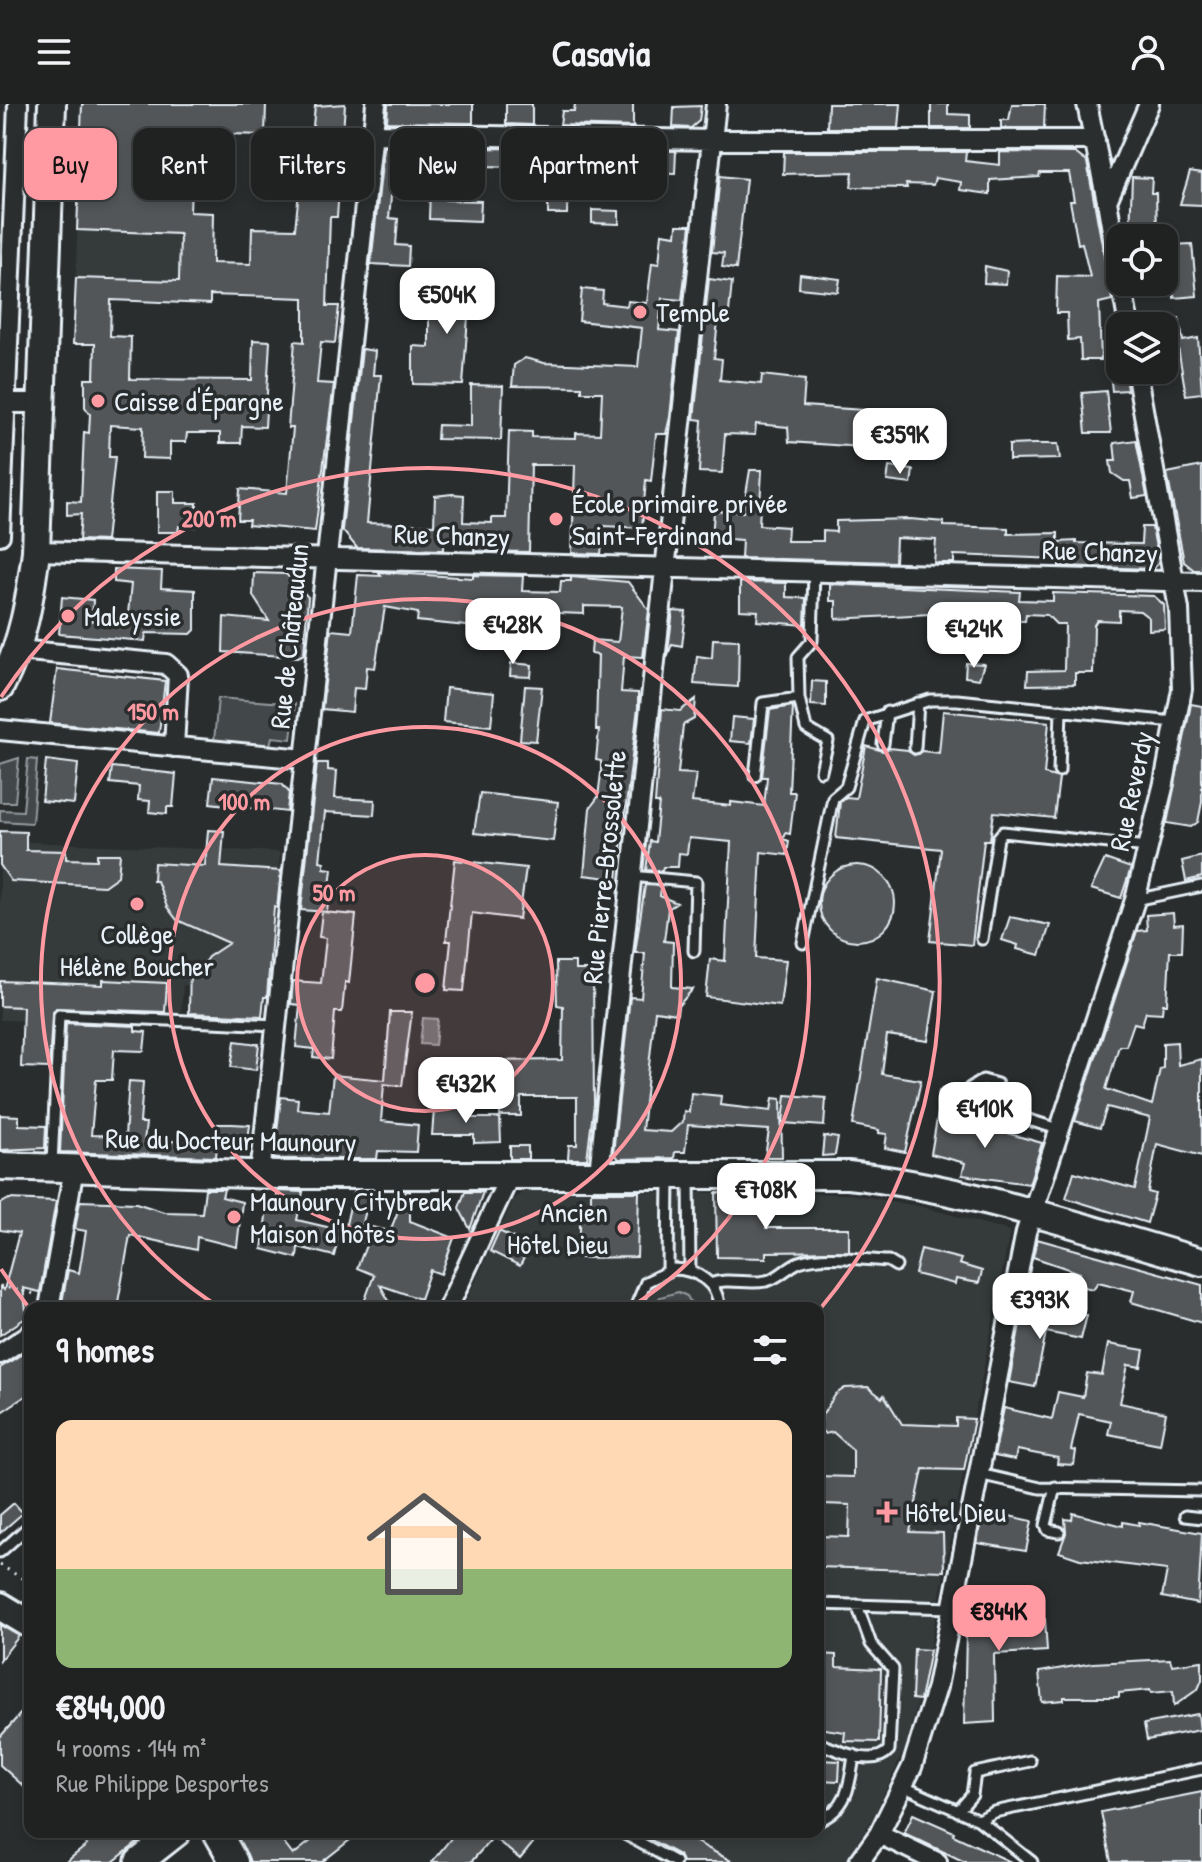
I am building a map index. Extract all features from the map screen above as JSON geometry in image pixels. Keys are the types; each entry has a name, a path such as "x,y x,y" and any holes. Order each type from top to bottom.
{"main road":[{"path":"0,687 18,650 29,610 36,551 52,104"},
{"name":"Rue du Docteur Maunoury","path":"0,1166 260,1175 848,1175 919,1183 1033,1212 1202,1262"},
{"path":"0,1606 24,1620"},
{"path":"139,1862 169,1838"},
{"path":"220,1838 234,1862"}],"street":[{"path":"0,535 2,403 18,104"},
{"name":"Rue de Châteaudun","path":"374,128 376,104"},
{"name":"Rue Pierre-Brossolette","path":"599,1173 716,104"},
{"path":"1087,104 1111,224"},
{"path":"1107,201 1149,104"},
{"path":"374,134 712,140 1095,140"},
{"name":"Rue de Châteaudun","path":"260,1175 366,200"},
{"name":"Rue Reverdy","path":"859,1862 879,1834 912,1767 937,1687 1033,1212 1135,900 1182,689 1175,581 1139,384"},
{"path":"2,403 42,403"},
{"name":"Rue Chanzy","path":"36,551 1202,582"},
{"path":"18,650 166,664 178,675 174,747"},
{"path":"0,730 305,759"},
{"path":"50,1302 63,1168"},
{"path":"451,1302 510,1175"},
{"path":"0,1354 24,1338"},
{"path":"879,1834 937,1862"}],"lane":[{"path":"814,571 812,641 798,657 799,698 806,728 828,741 821,771"},
{"path":"755,776 763,703 799,698"},
{"path":"803,943 833,798 846,787 865,721 918,703 957,700 1174,722"},
{"path":"915,748 918,703"},
{"path":"1059,771 1061,710"},
{"path":"883,744 887,712"},
{"path":"982,939 998,838 1003,832 1148,847"},
{"path":"631,876 696,882 694,951"},
{"path":"1135,900 1202,886"},
{"path":"63,1168 59,1015 275,1025"},
{"path":"970,1088 983,1080 997,1084 1003,1099 1000,1111"},
{"path":"945,1094 1058,1129"},
{"path":"668,1269 679,1173"},
{"path":"679,1173 690,1270"},
{"path":"710,1284 721,1280 773,1280 787,1267 814,1258 888,1261 896,1266"},
{"path":"638,1302 646,1282 668,1269 690,1270 710,1284 717,1302"},
{"path":"979,1474 1040,1488 1202,1491"},
{"path":"1055,1487 1046,1525 1048,1530 1059,1532"},
{"path":"1185,1516 1202,1518"},
{"path":"0,1552 24,1532"},
{"path":"824,1604 952,1608"},
{"path":"824,1745 854,1755 877,1757 889,1750 894,1675 890,1665 871,1644 857,1605"},
{"path":"824,1817 840,1807 849,1791 854,1755"},
{"path":"958,1811 972,1795 975,1773 1030,1761"},
{"path":"979,1820 994,1812 1202,1769"},
{"path":"902,1786 979,1820 1032,1862"},
{"path":"632,1838 675,1862"}],"path":[{"path":"0,1286 47,1302"},
{"path":"0,1565 24,1579"}],"shaded area":[{"path":"78,208 213,213 210,304 75,299"},
{"path":"218,698 295,704 291,739 272,737 270,745 214,741"},
{"path":"19,758 15,802 0,802 0,764"},
{"path":"28,759 37,760 32,823 0,821 0,810 23,811"},
{"name":"Collège Hélène Boucher","path":"0,831 26,832 27,842 280,852 270,942 224,938 219,987 183,985 181,1013 51,1008 50,1021 0,1020"},
{"path":"423,1018 438,1019 435,1045 420,1044"},
{"name":"Hôtel Dieu","path":"524,1191 850,1194 923,1207 1010,1231 924,1678 905,1748 874,1816 845,1862 733,1862 689,1838 824,1838 824,1302 466,1302 514,1199"},
{"path":"678,1292 687,1296 690,1302 656,1302 660,1297"}],"building":[{"path":"82,104 266,104 265,128 251,128 251,135 235,134 235,128 133,128 133,200 190,200 190,212 213,213 212,263 251,264 252,228 295,229 298,200 338,200 337,217 330,217 327,306 339,306 335,343 321,342 317,383 334,384 315,531 248,525 249,520 238,520 240,489 287,493 293,428 288,428 295,341 304,342 304,298 210,295 210,304 111,300 110,336 131,337 130,379 252,380 253,340 270,341 265,427 242,426 241,443 220,443 220,433 187,433 186,442 170,442 170,459 142,458 143,427 110,425 109,457 115,457 106,541 79,540 81,514 67,515 67,501 81,502 84,432 89,433 90,414 85,407 85,379 94,379 95,344 73,344 76,278 179,281 180,234 77,230 78,200 117,200 117,128 81,128"},
{"path":"345,104 343,128 313,128 315,106"},
{"path":"388,104 473,104 473,123 387,122"},
{"path":"506,104 532,104 532,125 506,124"},
{"path":"575,104 633,104 633,127 560,125 562,111 574,111"},
{"path":"828,104 901,104 899,128 827,128"},
{"path":"931,104 948,104 948,114 970,115 970,128 931,128"},
{"path":"1012,104 1045,104 1044,128 1001,128 1001,120 1009,120"},
{"path":"701,106 699,121 691,128 673,127 674,107"},
{"path":"384,146 390,146 389,218 398,219 396,245 409,246 408,266 371,264"},
{"path":"485,148 501,148 501,166 485,166"},
{"path":"667,151 676,151 675,173 667,173"},
{"path":"784,152 966,152 965,161 1000,165 1000,152 1075,153 1087,162 1106,267 1106,296 1111,296 1112,300 1099,303 1101,360 1081,360 1080,339 1068,340 1067,313 1056,313 1057,276 1090,277 1082,243 1078,244 1070,201 1074,201 1069,173 1040,173 1039,177 990,180 990,194 960,190 961,182 935,178 933,185 906,184 907,188 851,187 853,172 783,174"},
{"path":"1190,172 1202,174 1202,205 1180,204"},
{"path":"720,176 746,179 736,269 722,267 724,253 712,252"},
{"path":"1132,177 1152,178 1151,193 1156,193 1157,224 1130,224"},
{"path":"430,200 481,201 480,221 429,219"},
{"path":"548,200 567,200 567,214 548,214"},
{"path":"592,210 619,211 619,224 592,223"},
{"path":"677,225 691,225 682,300 662,298 659,330 679,332 670,417 666,434 656,434 651,481 646,480 642,528 604,526 601,554 572,553 575,465 531,465 529,552 474,551 474,539 444,538 444,550 357,548 342,530 362,349 375,351 373,375 381,375 367,523 434,525 435,496 452,494 464,495 463,522 492,523 492,518 506,518 509,431 532,432 532,437 576,438 576,433 600,434 602,392 582,392 582,387 512,386 514,365 525,358 544,363 638,367 642,328 579,321 582,289 603,291 602,303 627,306 628,301 647,303 652,263 659,264 662,233 676,235"},
{"path":"1192,244 1197,296 1174,298 1178,296 1178,245"},
{"path":"985,266 1007,271 1006,284 984,283"},
{"path":"800,274 840,279 838,292 799,288"},
{"path":"709,279 732,282 728,322 718,321 714,358 722,359 720,380 761,384 762,375 805,380 803,406 895,412 891,449 789,442 788,427 756,424 755,435 725,434 722,473 699,472 702,420 694,419"},
{"path":"452,283 487,284 487,304 469,303 463,385 413,384 413,346 429,347 429,292 452,290"},
{"path":"1178,318 1183,341 1198,338 1202,393 1186,395 1178,348"},
{"path":"1111,384 1126,384 1127,390 1112,391"},
{"path":"471,385 503,386 501,440 437,439 438,425 471,426"},
{"path":"1106,391 1111,433 1086,433 1082,393"},
{"path":"1136,440 1147,496 1133,498 1130,481 1124,481 1112,473 1110,461 1116,461 1114,443"},
{"path":"1058,444 1060,459 1009,460 1009,445"},
{"path":"1202,466 1202,570 1194,570 1184,562 1167,473"},
{"path":"889,467 913,470 911,484 887,481"},
{"path":"750,470 762,470 759,525 788,527 787,541 823,541 823,531 836,532 836,521 910,519 944,522 944,526 1008,528 1008,534 1058,533 1058,542 1076,543 1141,544 1142,527 1152,527 1159,563 1153,569 1059,566 1059,559 954,555 954,563 934,563 936,540 896,538 895,562 741,558 742,540 712,538 714,511 743,512"},
{"path":"157,491 175,491 175,503 197,503 196,527 179,526 178,532 157,532"},
{"path":"114,569 162,571 161,588 195,590 195,630 191,634 146,633 145,641 59,634 62,597 93,600 92,621 127,624 131,584 114,582"},
{"path":"378,572 473,578 473,575 523,576 522,591 560,592 561,581 571,581 571,577 628,582 649,610 643,657 624,656 621,692 638,693 638,707 617,879 584,875 590,808 598,797 601,773 601,761 596,760 599,730 596,730 598,655 591,654 592,640 618,642 622,607 584,606 584,614 488,606 486,628 417,621 418,613 385,607 375,668 367,667 365,689 354,688 352,712 322,709 331,630 352,632 358,575 381,576"},
{"path":"254,573 286,574 308,597 304,654 298,657 223,652 224,617 269,621 253,596"},
{"path":"740,582 786,583 786,597 806,598 805,625 757,621 758,611 740,610"},
{"path":"830,584 1020,592 1019,600 1053,601 1053,593 1154,596 1164,605 1165,629 1149,630 1149,618 1140,611 1119,610 1119,621 1097,620 1094,625 1093,673 1075,673 1075,684 1027,685 1028,671 1064,670 1065,624 1056,624 1047,615 1026,614 1025,621 930,619 930,614 836,619 836,601 830,601"},
{"path":"673,611 686,612 682,646 672,644 667,658"},
{"path":"713,639 739,640 738,687 694,684 697,656 712,658"},
{"path":"511,663 532,665 531,677 510,676"},
{"path":"966,663 984,664 979,679 965,677"},
{"path":"57,669 165,681 159,733 50,723"},
{"path":"812,681 826,682 826,706 811,705"},
{"path":"525,686 542,687 536,741 520,740"},
{"path":"446,688 494,693 491,726 443,722"},
{"path":"696,699 694,719 683,725 678,773 696,774 692,802 731,806 731,802 764,806 767,777 762,777 770,710 793,706 789,792 795,792 790,834 785,833 783,839 789,841 787,855 761,852 756,958 786,960 780,1006 706,997 710,959 725,961 731,842 689,838 687,854 679,853 678,867 663,867 662,871 646,870 650,841 655,842 659,803 655,803 662,709 680,711"},
{"path":"1191,704 1202,706 1202,802 1198,822 1191,827 1167,823"},
{"path":"943,711 1049,722 1044,774 1059,778 1054,818 994,812 990,840 984,840 972,945 930,941 941,849 836,838 840,802 846,797 856,798 866,746 883,751 889,748 908,750 914,755 922,751 939,753"},
{"path":"732,717 754,719 751,743 730,741"},
{"path":"46,760 78,764 74,804 42,801"},
{"path":"317,763 328,763 328,770 337,771 335,798 375,800 374,815 325,812 320,861 324,862 324,868 332,869 327,912 301,910"},
{"path":"112,767 176,774 173,807 167,807 167,814 149,812 150,801 138,800 139,786 110,783"},
{"path":"213,777 282,784 289,792 287,812 210,803"},
{"path":"480,793 558,802 553,841 474,833"},
{"path":"208,830 224,831 221,867 281,871 277,908 274,907 267,997 264,997 262,1016 189,1013 190,965 202,966 208,957 229,943 177,920 167,907 157,881 153,881 154,863 205,866"},
{"path":"0,831 26,832 26,850 66,851 66,859 97,860 97,854 120,854 118,876 104,886 11,881 0,865"},
{"path":"1202,856 1202,877 1186,881 1182,861"},
{"path":"1105,859 1131,868 1121,898 1091,889"},
{"path":"455,860 526,868 519,919 472,913 464,991 446,990 451,941 446,941"},
{"path":"857,865 872,868 884,876 892,888 895,903 892,918 884,930 872,938 857,941 842,938 830,930 822,918 819,903 822,888 830,876 842,868"},
{"path":"645,885 661,886 660,896 677,903 668,909 664,941 673,942 672,987 693,989 678,1006 677,1014 655,1011 642,1130 671,1132 683,1121 684,1111 689,1112 691,1093 721,1096 720,1105 771,1111 773,1098 781,1099 782,1157 765,1157 769,1130 688,1125 685,1152 675,1152 674,1158 619,1159 613,1154 630,997 641,998 645,953 635,953"},
{"path":"322,912 356,915 349,983 345,982 342,1012 335,1012 331,1059 313,1057 314,1049 296,1047 300,1005 291,1004 293,981 321,983 326,938 319,937"},
{"path":"1173,913 1174,925 1183,924 1182,952 1170,952 1167,1004 1163,1004 1162,1013 1146,1012 1142,1025 1134,1023 1126,1046 1119,1046 1106,1089 1152,1105 1160,1069 1163,1068 1163,1043 1177,1042 1178,1065 1202,1059 1202,1156 1157,1144 1148,1192 1155,1194 1147,1223 1066,1198 1074,1172 1135,1189 1150,1118 1107,1107 1100,1128 1075,1121 1137,931 1147,930 1146,915"},
{"path":"1010,917 1050,925 1040,955 1017,949 1018,945 1002,940"},
{"path":"556,962 575,962 575,970 593,970 594,1104 587,1159 568,1159 569,1145 577,1145 577,1097 521,1097 521,1116 500,1116 501,1085 481,1083 482,1061 562,1060 563,1006 557,1005"},
{"path":"877,978 936,991 928,1041 887,1035 882,1074 921,1080 905,1152 885,1148 887,1134 853,1125"},
{"path":"103,980 167,983 165,1012 56,1008 52,1015 49,1068 21,1067 23,1007 0,1006 0,981 103,985"},
{"path":"390,1012 412,1012 402,1086 384,1084 381,1121 418,1125 416,1152 378,1151 377,1159 274,1159 281,1097 298,1099 297,1109 329,1112 333,1075 385,1080"},
{"path":"66,1023 135,1026 135,1031 146,1032 144,1051 114,1050 112,1080 96,1080 91,1135 125,1136 129,1081 143,1082 140,1123 146,1123 144,1142 184,1141 184,1135 217,1137 218,1124 232,1124 250,1125 247,1147 217,1145 216,1157 60,1152"},
{"path":"235,1041 259,1044 256,1070 231,1067"},
{"path":"786,1095 826,1098 824,1126 783,1123"},
{"path":"440,1106 470,1109 469,1118 500,1118 501,1142 474,1143 474,1135 432,1135 434,1110 439,1111"},
{"path":"938,1113 967,1121 981,1114 978,1125 1042,1143 1029,1184 962,1175 965,1163 931,1154"},
{"path":"0,1115 19,1116 19,1125 46,1126 45,1148 0,1150"},
{"path":"824,1136 838,1138 835,1155 822,1156"},
{"path":"510,1146 528,1146 528,1159 510,1159"},
{"path":"205,1189 224,1189 222,1197 242,1202 237,1247 197,1237 196,1250 130,1235 118,1302 62,1302 68,1270 79,1273 86,1231 75,1229 80,1201 136,1203 164,1212 202,1213"},
{"path":"278,1191 303,1192 297,1220 340,1230 334,1256 298,1247 297,1258 262,1249 267,1208 274,1209"},
{"path":"406,1191 410,1191 410,1221 454,1238 441,1274 430,1270 420,1299 380,1285 390,1302 364,1302 374,1275 357,1268 367,1243 343,1238 353,1193 371,1193 362,1225 390,1231"},
{"path":"465,1192 483,1192 470,1229 459,1208"},
{"name":"Ancien Hôtel Dieu","path":"591,1192 639,1192 637,1257 580,1258 580,1209 591,1209"},
{"path":"716,1193 767,1193 766,1228 849,1228 849,1251 766,1252 766,1258 717,1257"},
{"path":"9,1199 56,1201 40,1292 23,1288 24,1319 0,1335 0,1287 4,1290 19,1233 0,1230 0,1204"},
{"path":"499,1231 530,1246 520,1266 490,1251"},
{"path":"1037,1239 1202,1285 1202,1323 1131,1302 1134,1291 1098,1282 1093,1289 1076,1285 1080,1273 1033,1257"},
{"path":"921,1249 961,1259 959,1264 982,1271 979,1283 956,1279 955,1284 915,1274"},
{"path":"1023,1308 1071,1317 1072,1312 1087,1315 1081,1339 1046,1332 1035,1387 1009,1382"},
{"path":"1108,1344 1144,1350 1141,1367 1128,1365 1120,1403 1166,1413 1160,1444 1108,1434 1111,1421 1079,1414 1071,1450 1076,1451 1074,1465 1057,1464 1058,1458 1017,1450 1015,1460 994,1456 1004,1408 1052,1419 1058,1392 1083,1397 1087,1373 1102,1375"},
{"path":"24,1353 24,1397 0,1413 0,1368"},
{"path":"868,1387 882,1398 884,1395 902,1424 956,1426 956,1418 974,1419 964,1470 923,1469 910,1532 943,1533 944,1571 824,1567 824,1536 849,1537 850,1505 824,1504 824,1476 853,1477 853,1450 833,1432 824,1433 824,1412 836,1394 845,1388"},
{"path":"14,1503 23,1513 0,1533 0,1515"},
{"path":"1073,1513 1123,1526 1123,1522 1139,1525 1139,1522 1202,1533 1198,1604 1162,1597 1167,1570 1080,1559 1059,1552 1066,1533 1065,1519 1072,1520"},
{"path":"1009,1516 1032,1521 1026,1551 977,1543 982,1518 1008,1522"},
{"path":"1032,1586 1033,1619 1045,1619 1047,1651 994,1654 995,1722 964,1724 966,1633 1008,1630 1006,1587"},
{"path":"0,1625 19,1636 0,1660"},
{"path":"914,1649 930,1650 920,1700 912,1699"},
{"path":"824,1654 836,1655 836,1667 881,1669 879,1742 844,1741 845,1732 824,1729"},
{"path":"1170,1659 1172,1665 1202,1661 1202,1680 1198,1689 1174,1706 1173,1691 1151,1693 1150,1690 1119,1693 1119,1697 1064,1697 1064,1700 1042,1702 1039,1672 1093,1663"},
{"path":"24,1710 24,1787 0,1765 0,1737"},
{"path":"1198,1714 1200,1730 1147,1740 1144,1724"},
{"path":"824,1760 840,1761 839,1781 824,1780"},
{"path":"1202,1792 1202,1862 1111,1862 1101,1812"},
{"path":"913,1814 1011,1862 965,1862 904,1833"},
{"path":"82,1838 143,1838 113,1862 66,1862 87,1845"},
{"path":"238,1838 280,1838 293,1855 314,1838 352,1838 322,1862 250,1862"},
{"path":"451,1838 492,1838 471,1862 432,1862"},
{"path":"494,1838 537,1838 520,1859"},
{"path":"689,1838 733,1862 682,1862 679,1855 649,1839"}],"place":[{"name":"Temple","path":"640,312"},
{"name":"Caisse d'Épargne","path":"98,401"},
{"name":"École primaire privée Saint-Ferdinand","path":"556,519"},
{"name":"Maleyssie","path":"68,616"},
{"name":"Collège Hélène Boucher","path":"137,904"},
{"name":"Maunoury Citybreak Maison d'hôtes","path":"234,1217"},
{"name":"Ancien Hôtel Dieu","path":"624,1228"},
{"name":"Hôtel Dieu","path":"887,1512"}]}
